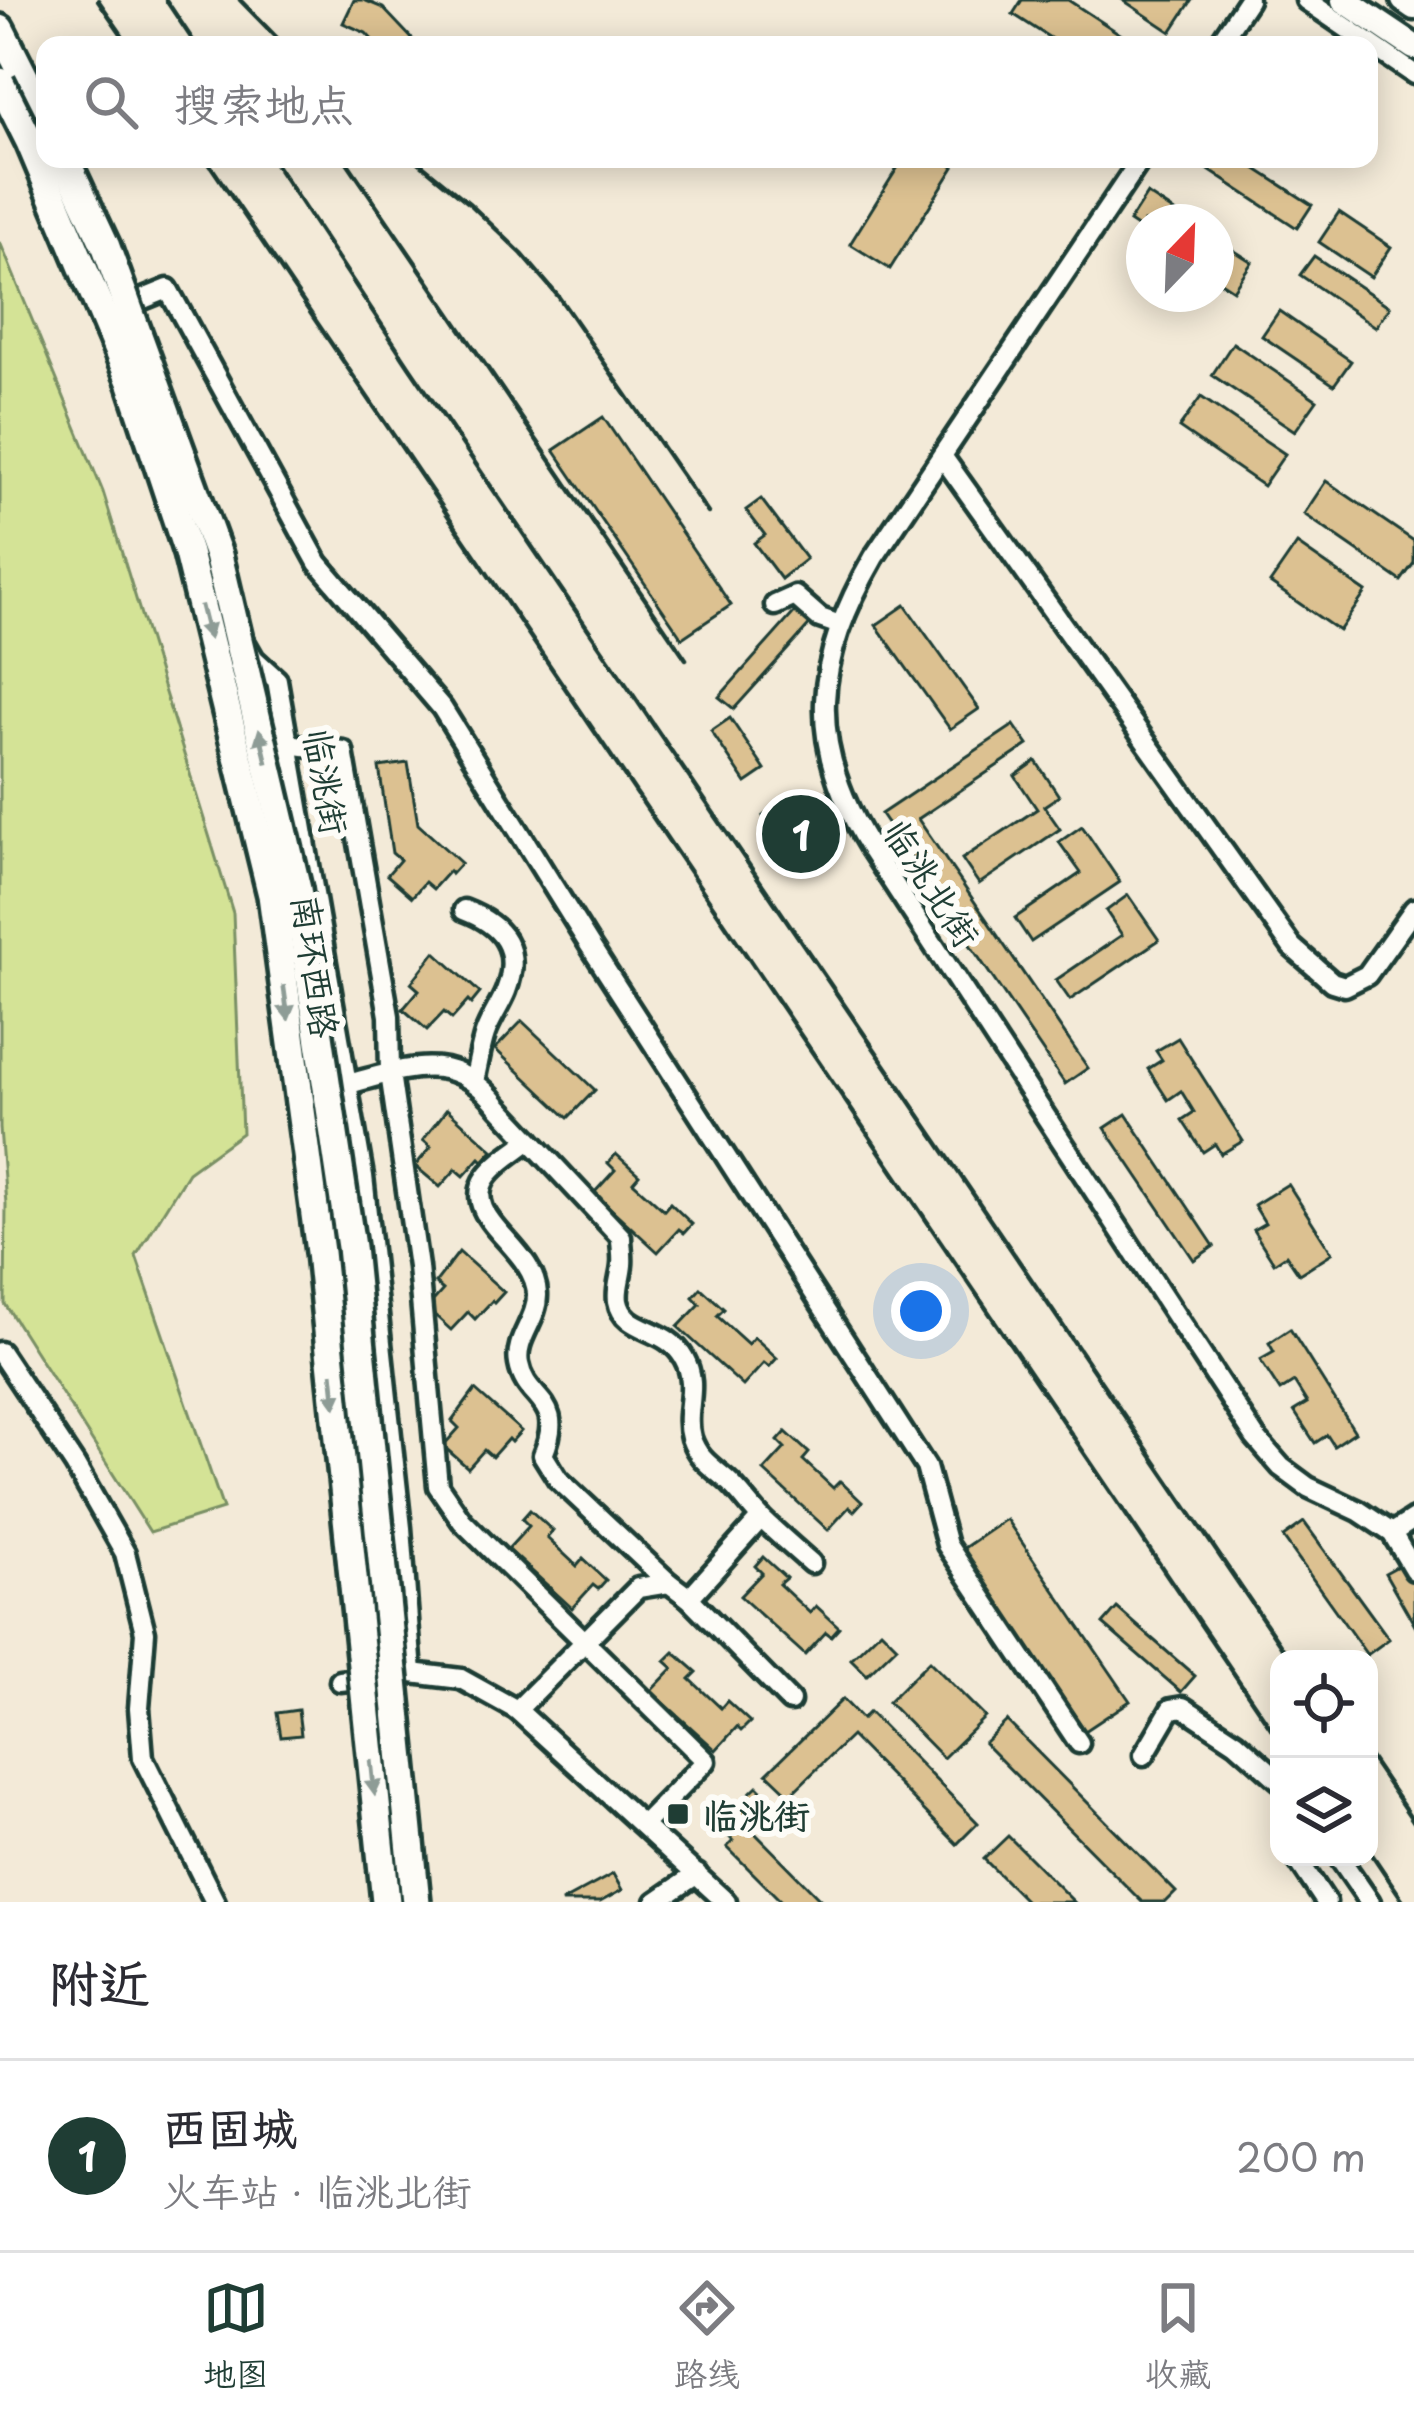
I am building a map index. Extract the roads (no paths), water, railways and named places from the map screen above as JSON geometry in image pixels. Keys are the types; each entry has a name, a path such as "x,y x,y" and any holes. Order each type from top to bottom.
{"highway":[{"path":"0,31 36,101"},
{"name":"南环西路","path":"0,82 36,156"},
{"name":"南环西路","path":"41,168 132,384 188,553 272,895 320,1252 386,1902"},
{"name":"南环西路","path":"66,168 106,248 218,555 297,889 351,1247 416,1902"}],"main road":[{"path":"1345,0 1414,47"},
{"path":"1404,0 1414,7"}],"street":[{"path":"1224,36 1248,0"},
{"path":"1306,0 1359,36"},
{"path":"0,31 36,109"},
{"path":"1378,49 1414,74"},
{"name":"临洮街","path":"66,168 121,308 229,614 254,659 277,680 366,1199 412,1673"},
{"name":"临洮北街","path":"1135,168 850,598 824,686 829,753 850,815 869,846 1255,1438 1281,1467 1308,1487 1392,1533 1414,1570"},
{"path":"121,308 168,289 318,563 442,708 926,1467 947,1545 1079,1743"},
{"path":"942,456 1292,947 1332,982 1346,986 1367,975 1414,909"},
{"path":"775,605 795,596 820,618 840,625"},
{"path":"288,744 344,751 388,1016 390,1073 418,1268 438,1486 462,1521 706,1761 643,1825"},
{"path":"464,910 496,928 514,960 507,989 485,1035 474,1081"},
{"path":"348,1084 421,1066 444,1067 484,1089 621,1237 618,1303 631,1323 670,1340 683,1355 691,1373 689,1433 696,1451 812,1563"},
{"path":"530,1140 489,1172 480,1196 488,1220 521,1253 532,1272 537,1294 534,1316 518,1357 524,1378 548,1412 551,1426 543,1455 558,1479 689,1598 790,1701"},
{"path":"0,1352 76,1465 125,1552 145,1632 139,1708 143,1758 215,1902"},
{"path":"689,1598 761,1518"},
{"path":"1392,1533 1414,1519"},
{"path":"517,1710 638,1588 670,1583"},
{"path":"340,1681 412,1673 461,1679 517,1710 726,1902"},
{"path":"1144,1755 1171,1709 1183,1707 1236,1742 1270,1772"},
{"path":"1302,1866 1326,1902"},
{"path":"1345,1866 1370,1902"},
{"path":"656,1902 697,1874"}],"railway":[{"path":"98,0 123,36"},
{"path":"166,0 190,36"},
{"path":"240,0 275,36"},
{"path":"212,168 1270,1727"},
{"path":"278,168 1284,1650"},
{"path":"351,168 686,659"},
{"path":"426,168 522,254 558,296 708,513"},
{"path":"1370,1758 1414,1822"},
{"path":"1378,1863 1404,1902"}],"place":[{"name":"西固城","path":"801,834"},
{"name":"临洮街","path":"678,1814"}]}
